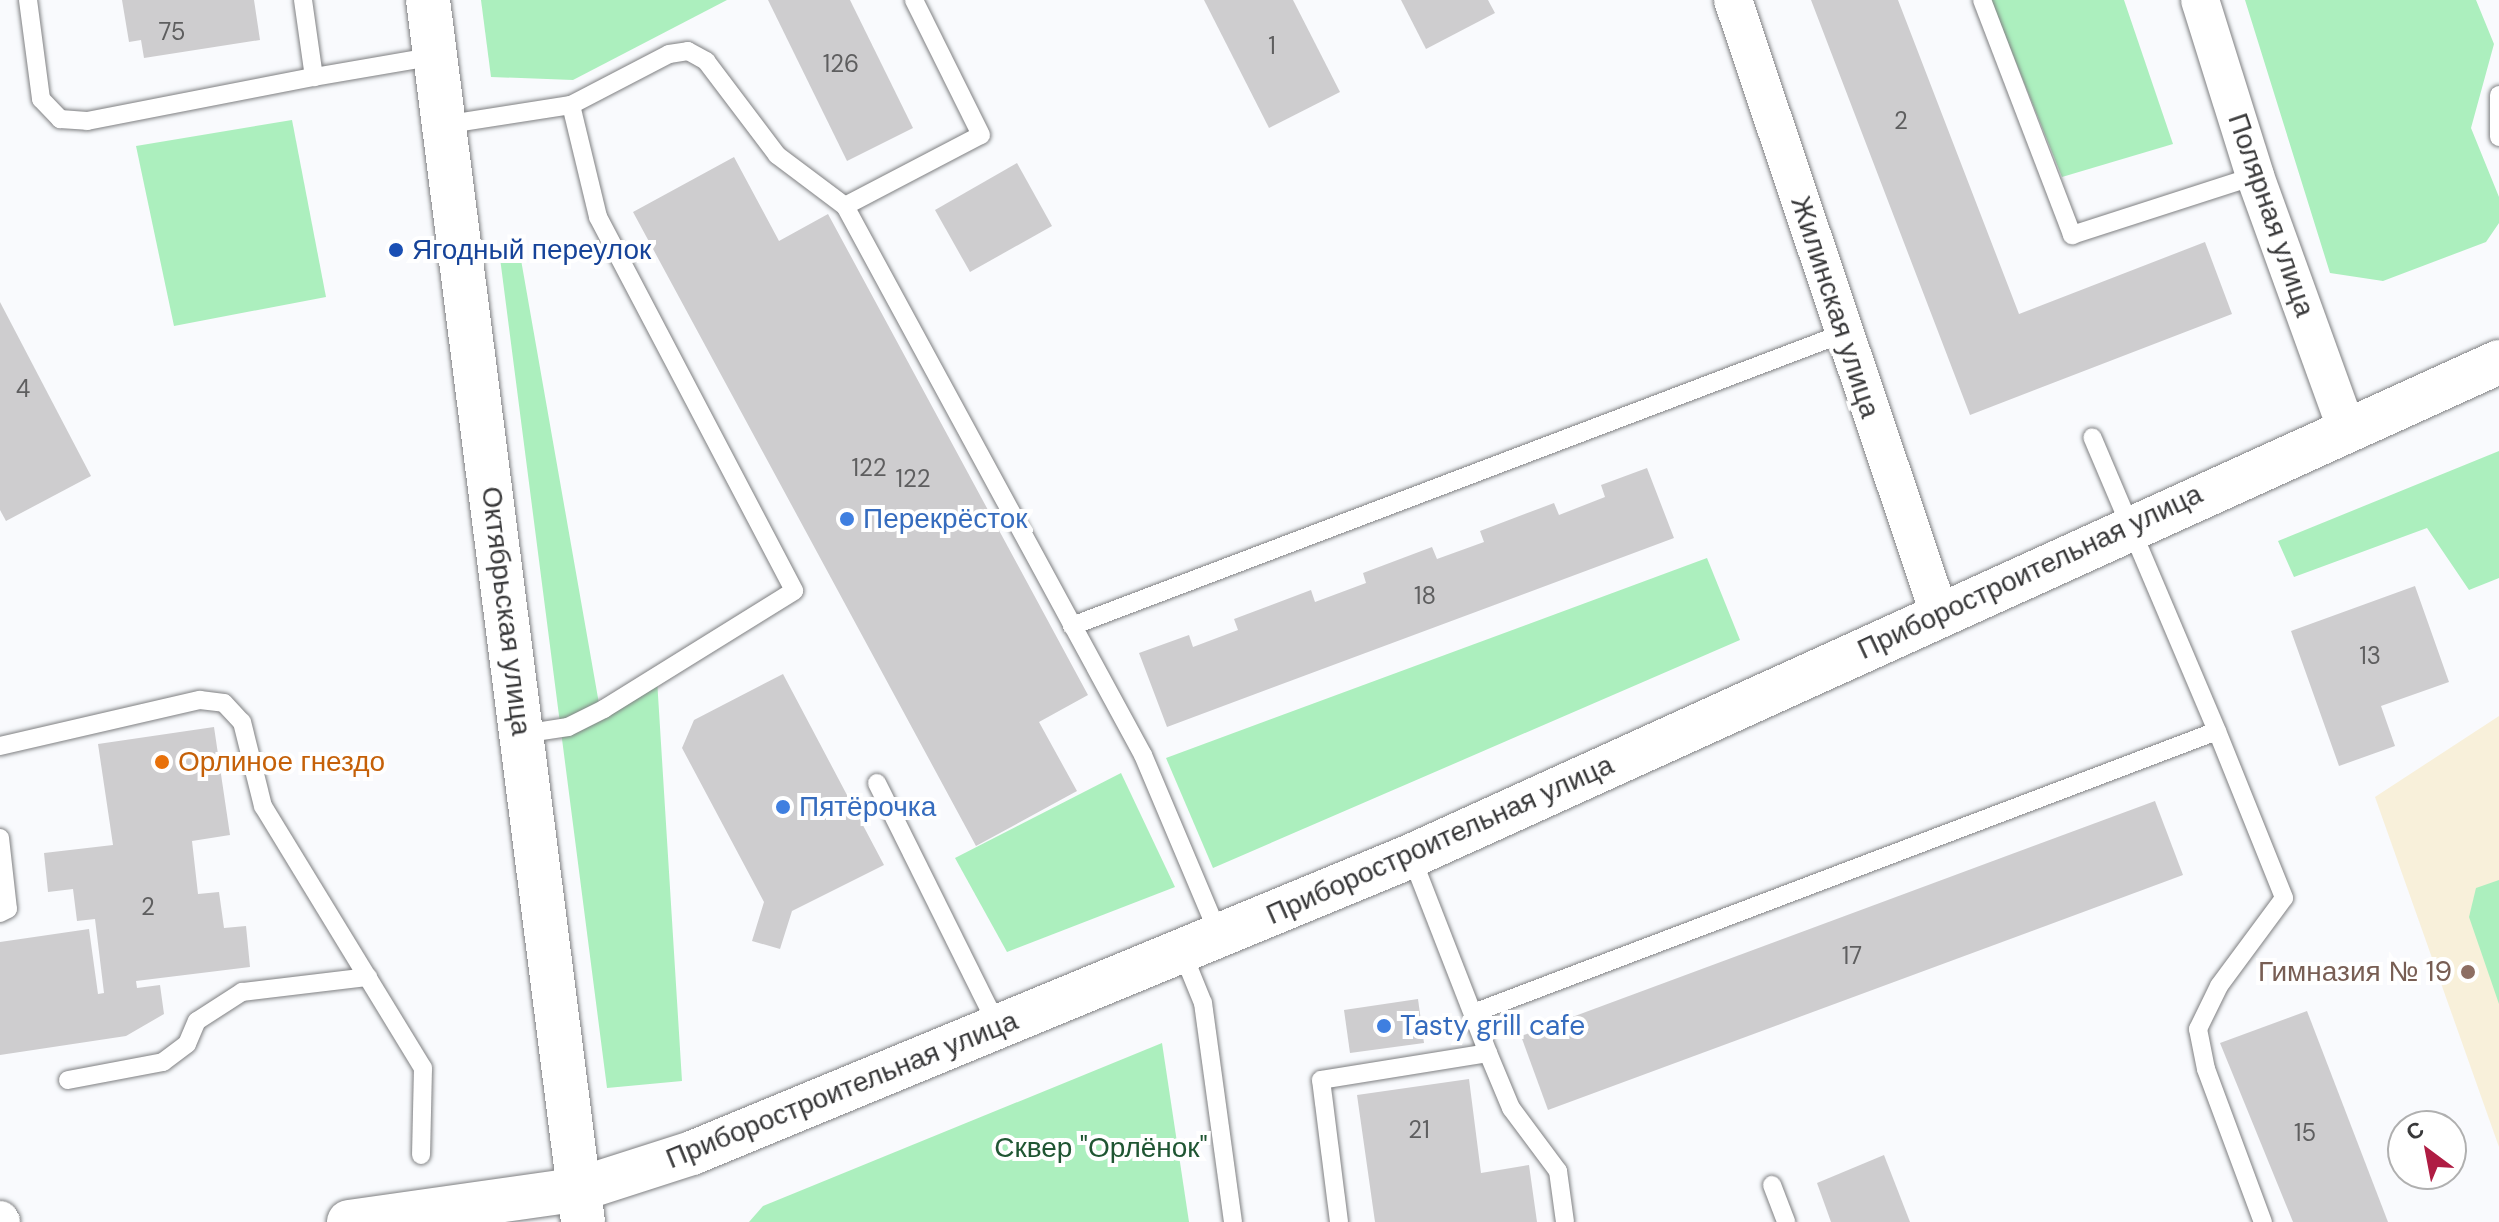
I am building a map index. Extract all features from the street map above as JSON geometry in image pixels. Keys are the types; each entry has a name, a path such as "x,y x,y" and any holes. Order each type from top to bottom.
{"main road":[{"name":"Октябрьская улица","path":"428,0 581,1206"},
{"name":"Приборостроительная улица","path":"349,1222 581,1206 692,1153 1202,946 1411,856 2346,428 2499,362"}],"street":[{"name":"Жилинская улица","path":"1733,0 1939,613"},
{"name":"Полярная улица","path":"2200,0 2255,176 2346,428"}],"lane":[{"path":"28,0 41,99 60,119 87,121 435,56"},
{"path":"303,0 314,77"},
{"path":"845,206 981,135 914,0"},
{"path":"1982,0 2072,235 2255,176"},
{"path":"443,125 571,105 669,54 688,51 706,61 777,155 845,206 1143,755 1202,946 1203,1003 1233,1222"},
{"path":"2499,95 2499,137"},
{"path":"522,734 568,727 604,709 794,591 598,217 571,105"},
{"path":"1072,626 1844,333"},
{"path":"2092,437 2133,525 2284,898 2219,986 2198,1029 2206,1069 2263,1222"},
{"path":"0,746 200,700 224,703 242,722 263,806 423,1068 421,1155"},
{"path":"1476,1012 2217,731"},
{"path":"877,783 998,1027"},
{"path":"0,838 8,909 0,913"},
{"path":"1411,856 1476,1012 1488,1053 1511,1108 1558,1171 1565,1222"},
{"path":"68,1080 163,1062 187,1044 197,1021 242,992 368,977"},
{"path":"1339,1222 1321,1080 1488,1053"},
{"path":"1772,1185 1786,1222"}],"shaded area":[{"name":"Гимназия № 19","path":"2499,716 2499,1147 2375,797"}],"green space":[{"path":"481,0 727,0 573,80 491,77"},
{"path":"1991,0 2124,0 2173,144 2062,177"},
{"path":"2245,0 2476,0 2494,44 2471,128 2499,197 2499,223 2486,242 2383,281 2330,273"},
{"path":"292,120 326,297 174,326 136,146"},
{"path":"520,254 601,715 657,679 682,1081 607,1088 500,258"},
{"path":"2499,451 2499,578 2469,590 2427,528 2294,577 2278,541"},
{"path":"1707,558 1740,640 1213,868 1166,758"},
{"path":"1121,773 1175,887 1007,952 955,858"},
{"path":"2499,880 2499,1004 2469,917 2476,888"},
{"name":"Сквер \"Орлёнок\"","path":"1162,1043 1189,1222 749,1222 763,1206"}],"building":[{"path":"122,0 254,0 260,40 144,58 141,40 129,42"},
{"path":"768,0 850,0 913,128 847,161"},
{"path":"1204,0 1293,0 1340,92 1269,128"},
{"path":"1401,0 1488,0 1495,13 1426,49"},
{"path":"1811,0 1898,0 2019,314 2205,242 2232,314 1970,415"},
{"path":"734,157 779,241 828,214 1088,695 1039,722 1077,791 976,846 633,212"},
{"path":"1017,163 1052,226 970,272 935,210"},
{"path":"0,302 91,476 6,521 0,510"},
{"path":"1647,468 1674,538 1167,727 1139,653 1189,635 1193,647 1238,630 1234,619 1311,590 1315,602 1366,583 1363,573 1432,547 1437,559 1484,542 1480,531 1554,503 1559,515 1605,497 1601,485"},
{"path":"2415,586 2449,682 2381,706 2395,746 2339,766 2291,631"},
{"name":"Пятёрочка","path":"783,674 884,865 792,911 780,949 752,941 764,902 682,748 694,720"},
{"path":"214,727 230,835 192,841 198,894 219,892 224,928 246,926 250,967 136,981 137,988 160,985 164,1014 126,1036 0,1055 0,942 89,929 98,994 104,993 95,919 77,921 73,889 48,892 44,853 113,845 98,744"},
{"path":"2155,801 2183,875 1548,1110 1521,1036"},
{"name":"Tasty grill cafe","path":"1418,999 1424,1043 1350,1053 1344,1010"},
{"path":"2307,1011 2388,1222 2293,1222 2220,1043"},
{"path":"1469,1079 1481,1173 1529,1165 1537,1222 1375,1222 1357,1095"},
{"path":"1884,1155 1910,1222 1831,1222 1817,1183"}],"place":[{"name":"Ягодный переулок","path":"396,250"},
{"name":"Перекрёсток","path":"847,519"},
{"name":"Орлиное гнездо","path":"162,762"},
{"name":"Пятёрочка","path":"783,807"},
{"name":"Гимназия № 19","path":"2468,972"},
{"name":"Tasty grill cafe","path":"1384,1026"}]}
